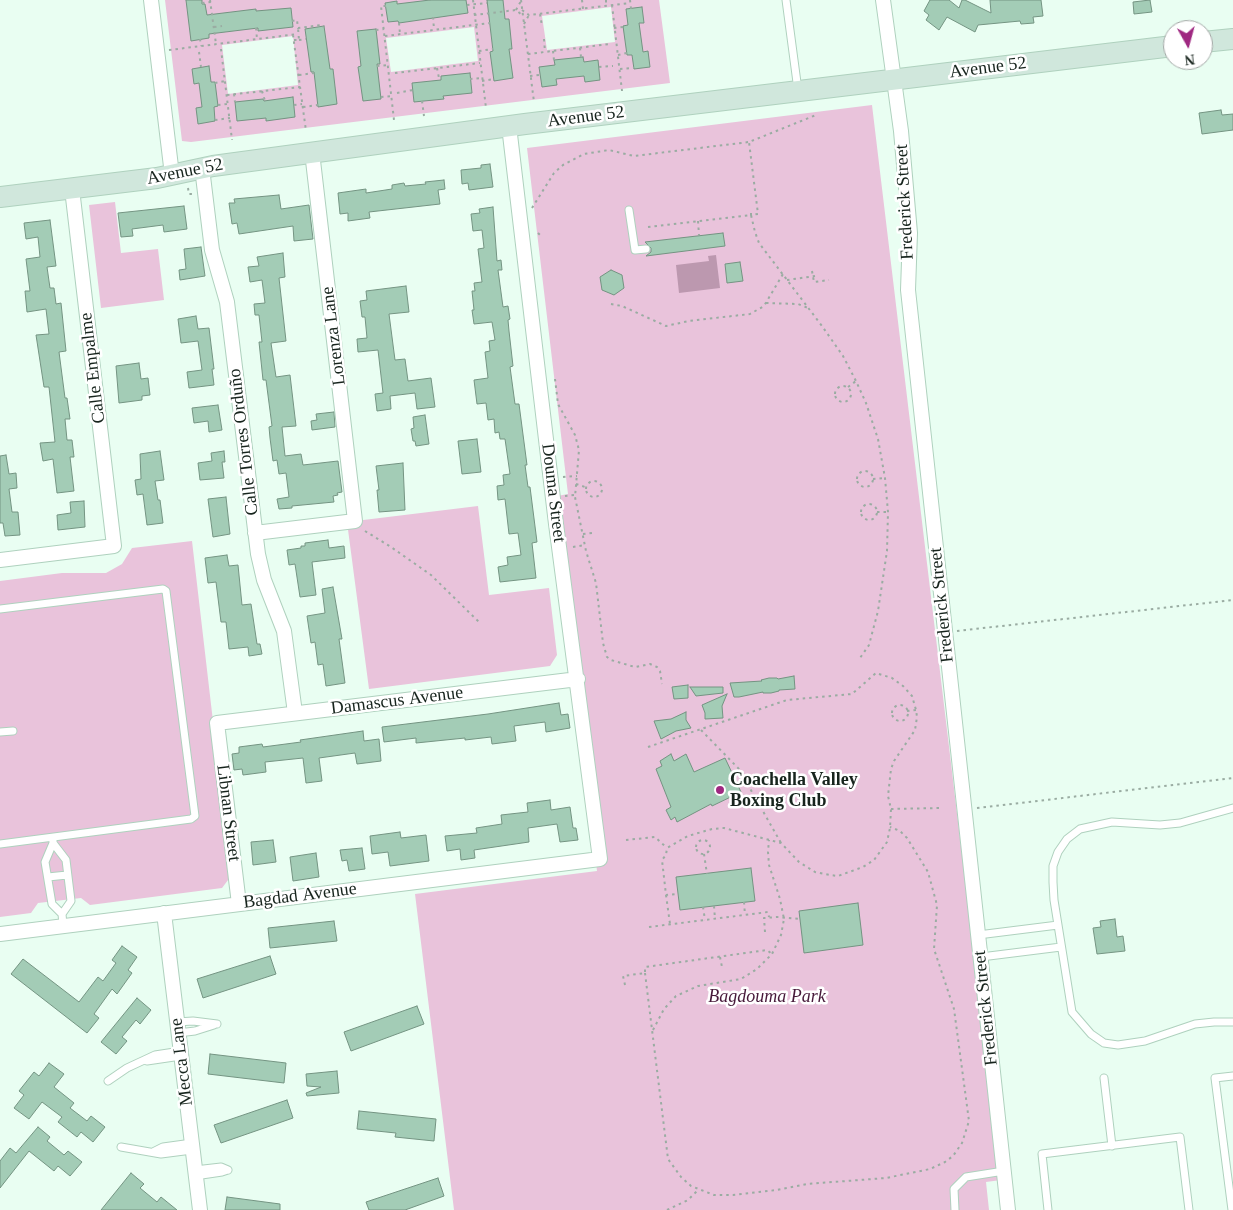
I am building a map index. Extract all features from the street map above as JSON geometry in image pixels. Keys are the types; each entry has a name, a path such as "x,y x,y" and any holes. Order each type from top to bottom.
{"main road":[{"path":"1213,41 1233,39"},
{"name":"Avenue 52","path":"0,197 157,178 202,168 509,126 1163,47"}],"street":[{"path":"151,0 172,175"},
{"name":"Frederick Street","path":"883,0 901,131 910,233 908,290 1008,1210"},
{"name":"Douma Street","path":"509,126 556,524 578,679 600,859"},
{"name":"Lorenza Lane","path":"312,152 355,521"},
{"name":"Calle Torres Orduño","path":"202,168 212,250 227,302 260,569 284,631 296,713"},
{"name":"Calle Empalme","path":"0,560 114,546 72,189"},
{"path":"255,533 355,521"},
{"name":"Damascus Avenue","path":"217,723 578,679"},
{"name":"Libnan Street","path":"217,723 239,904"},
{"name":"Bagdad Avenue","path":"0,934 62,920 164,913 600,859"},
{"name":"Mecca Lane","path":"164,913 200,1210"}],"lane":[{"path":"786,0 798,91"},
{"path":"629,210 635,250 646,249"},
{"path":"0,609 163,589 166,591 195,816 191,819 53,840 0,844"},
{"path":"0,732 13,730"},
{"path":"1233,808 1180,823 1160,825 1112,822 1080,829 1067,839 1058,852 1054,866 1054,900 1072,1012 1091,1034 1104,1043 1118,1045 1145,1041 1195,1024 1233,1022"},
{"path":"53,840 66,860 71,900 62,920"},
{"path":"53,840 45,862 52,904 62,920"},
{"path":"48,877 67,875"},
{"path":"978,935 1058,925"},
{"path":"981,957 1061,947"},
{"path":"108,1081 127,1068 155,1055 181,1054"},
{"path":"1232,1210 1216,1078 1233,1076"},
{"path":"1104,1078 1112,1146"},
{"path":"1048,1210 1042,1154 1180,1137 1189,1210"},
{"path":"121,1148 152,1152 163,1147 192,1147"},
{"path":"955,1210 954,1189 966,1177 1004,1171"}],"path":[{"path":"472,0 486,108"},
{"path":"582,0 583,9"},
{"path":"606,0 606,6"},
{"path":"203,3 210,1 216,44"},
{"path":"516,10 521,1"},
{"path":"521,1 534,102"},
{"path":"522,10 529,15 630,2 631,9"},
{"path":"467,5 487,3"},
{"path":"612,5 622,92"},
{"path":"386,6 380,6 394,120"},
{"path":"474,14 516,10 523,16"},
{"path":"540,14 542,26"},
{"path":"524,24 529,15"},
{"path":"433,18 434,30"},
{"path":"292,21 297,20 299,40"},
{"path":"385,36 490,22"},
{"path":"399,23 400,34"},
{"path":"214,27 222,26"},
{"path":"298,28 323,26"},
{"path":"614,28 624,26"},
{"path":"257,29 257,39"},
{"path":"376,30 384,29"},
{"path":"168,50 298,34"},
{"path":"293,35 306,130"},
{"path":"294,40 306,39"},
{"path":"544,39 545,52"},
{"path":"200,40 201,46"},
{"path":"528,54 610,44"},
{"path":"580,48 581,57"},
{"path":"221,49 232,140"},
{"path":"479,51 492,50"},
{"path":"553,51 554,60"},
{"path":"199,52 201,67"},
{"path":"618,55 627,54"},
{"path":"395,73 480,63"},
{"path":"378,66 388,65"},
{"path":"599,67 612,66"},
{"path":"437,68 439,78 441,78"},
{"path":"620,69 634,68"},
{"path":"299,75 313,73"},
{"path":"530,76 540,75"},
{"path":"470,79 494,79"},
{"path":"215,82 225,81"},
{"path":"227,95 300,87"},
{"path":"397,93 412,90"},
{"path":"262,91 263,99"},
{"path":"234,94 235,102"},
{"path":"381,97 392,96"},
{"path":"422,101 424,116"},
{"path":"218,105 228,104"},
{"path":"294,105 318,105"},
{"path":"532,208 554,173 563,165 584,154 609,150 634,156 749,142 816,115"},
{"path":"215,120 230,118"},
{"path":"648,227 758,214 749,142"},
{"path":"751,214 759,243 843,356 866,403 875,430 885,478 888,512 887,551 878,611 869,645 860,658"},
{"path":"698,221 700,235"},
{"path":"538,233 541,236"},
{"path":"812,271 814,282 829,280"},
{"path":"611,304 622,306 659,324 670,326 689,321 753,313 764,306 782,274"},
{"path":"787,280 814,276"},
{"path":"766,303 798,304 808,308"},
{"path":"555,379 558,404 578,442 580,459 575,495 585,545 596,583 607,657 635,667 650,664 657,667 660,671 662,684"},
{"path":"848,388 856,381"},
{"path":"842,386 848,388 851,391 850,398 846,402 839,401 835,394 838,389 842,386"},
{"path":"867,471 873,479 865,487 860,485 857,478 859,473 867,471"},
{"path":"563,477 577,476"},
{"path":"873,479 885,478"},
{"path":"596,481 601,486 601,491 598,495 590,496 586,492 586,487 589,482 596,481"},
{"path":"576,484 586,487"},
{"path":"565,496 575,495"},
{"path":"870,504 875,507 877,512 875,517 868,520 864,518 861,512 863,507 870,504"},
{"path":"877,512 888,512"},
{"path":"355,521 357,526 432,574 480,623"},
{"path":"583,534 592,533"},
{"path":"572,547 585,545"},
{"path":"945,632 1233,600"},
{"path":"648,747 787,700 852,694 876,673 892,678 912,696 917,724 891,769 888,796 891,809 887,842 874,860 864,867 838,876 815,872 799,862 781,843 739,769 701,730"},
{"path":"907,711 907,717 903,720 896,720 892,716 893,710 898,706 905,708 907,711 916,710"},
{"path":"964,810 1233,778"},
{"path":"891,809 939,808"},
{"path":"772,954 767,950 645,967 668,1159 680,1176 698,1190 714,1194 733,1195 807,1184 894,1177 937,1166 952,1156 962,1142 968,1128 968,1114 954,1009 934,949 937,905 928,872 915,849 902,833 890,827"},
{"path":"667,848 688,836 712,829 724,828 781,843"},
{"path":"626,840 655,837 667,848"},
{"path":"702,840 708,842 710,848 704,854 700,853 696,848 697,844 702,840"},
{"path":"653,1030 664,1009 676,996 698,986 741,979 757,969 772,954 781,935 784,919 769,865 768,852 770,840"},
{"path":"667,848 666,855 662,860 670,924"},
{"path":"704,854 707,874"},
{"path":"666,895 678,894"},
{"path":"744,902 745,915"},
{"path":"714,906 715,918"},
{"path":"703,907 705,920"},
{"path":"649,927 768,912 769,917"},
{"path":"765,932 764,918 800,919"},
{"path":"720,956 722,967"},
{"path":"624,984 624,976 645,973"},
{"path":"667,1210 693,1196 698,1190"}],"green space":[{"path":"165,0 659,0 670,83 191,142 182,141","holes":["611,7 615,42 547,50 542,16","474,27 478,61 391,72 386,38","293,36 298,85 228,94 222,45"]},
{"name":"Bagdouma Park","path":"872,105 1001,1180 986,1182 989,1210 454,1210 415,894 597,871 552,497 568,494 527,148"},
{"path":"115,202 121,253 158,249 164,300 101,308 89,205"},
{"path":"478,506 489,595 549,588 557,655 550,666 369,689 347,522"},
{"path":"192,541 231,876 222,888 90,905 81,898 38,903 31,913 0,917 0,581 62,573 106,573 122,564 132,548"}],"shaded area":[{"path":"716,255 720,288 679,293 676,265 709,261 708,256"}],"building":[{"path":"186,0 202,0 202,4 205,4 207,15 256,9 256,11 291,8 293,27 258,31 258,28 209,34 209,38 191,41"},
{"path":"430,0 466,0 468,13 399,23 398,21 388,22 385,3 397,1 397,4"},
{"path":"487,0 503,0 505,19 509,19 512,49 509,49 513,78 494,81 490,52 493,51"},
{"path":"930,0 949,0 959,8 962,0 965,0 991,13 990,0 1041,0 1043,16 1033,17 1034,23 1021,24 1020,21 978,25 975,32 947,17 939,30 926,20 929,15 924,11"},
{"path":"1150,0 1152,12 1134,14 1133,2"},
{"path":"642,7 644,23 639,23 643,52 648,51 650,67 634,69 632,55 627,55 623,26 628,25 626,9"},
{"path":"324,26 330,69 333,69 337,104 318,107 314,72 311,72 305,29"},
{"path":"376,29 381,99 363,101 358,67 361,66 357,31"},
{"path":"583,57 584,62 598,60 600,80 585,82 584,76 556,79 557,85 542,87 539,67 555,65 554,60"},
{"path":"209,66 211,82 215,82 218,106 214,107 215,121 198,124 196,108 202,107 199,83 194,84 192,69"},
{"path":"470,73 472,93 443,96 444,99 414,102 412,83 441,80 441,76"},
{"path":"293,97 295,117 266,121 266,118 237,121 235,102"},
{"path":"1221,110 1222,115 1233,114 1233,130 1202,134 1199,113"},
{"path":"490,164 493,187 469,190 468,183 462,184 461,170 481,168 481,165"},
{"path":"444,180 445,189 438,190 440,204 369,212 370,218 348,221 348,213 340,214 338,193 366,189 366,193 392,189 392,185 404,183 405,186"},
{"path":"279,195 281,209 309,205 313,239 294,241 293,226 239,234 237,223 232,224 229,203 235,203 234,199"},
{"path":"184,206 187,229 164,232 163,225 132,229 133,236 121,237 118,213"},
{"path":"493,207 497,261 501,260 502,270 498,270 503,307 508,306 510,319 508,320 513,366 510,367 515,404 519,404 527,465 525,465 528,487 530,487 537,542 532,543 536,578 500,582 498,567 508,565 507,557 521,555 518,533 509,534 505,499 498,500 497,486 504,485 503,475 510,474 505,439 500,439 499,432 495,433 494,419 488,420 486,403 477,404 474,380 488,378 485,352 490,351 489,341 495,340 492,322 474,324 472,310 474,310 472,291 475,291 474,283 482,282 478,249 484,248 482,230 473,231 471,214 480,213 479,209"},
{"path":"50,220 56,266 47,267 50,288 54,288 56,304 61,303 66,351 59,352 65,398 67,398 70,419 65,419 67,440 72,440 74,457 70,457 74,491 57,493 53,459 43,461 40,443 55,442 49,387 44,387 36,335 49,334 46,309 27,312 25,291 30,291 26,259 40,257 38,237 26,239 24,223"},
{"path":"723,233 725,246 646,256 651,252 651,248 645,242"},
{"path":"201,247 205,276 180,280 179,270 186,269 184,249"},
{"path":"283,253 285,277 279,278 286,341 271,343 276,377 290,375 296,426 282,427 285,456 301,454 303,465 338,461 342,492 333,496 334,502 279,509 277,499 289,497 286,473 279,474 277,460 273,461 269,427 272,426 266,380 263,380 259,342 262,342 259,315 255,315 254,304 265,303 262,280 250,282 248,267 259,266 257,257"},
{"path":"740,262 743,281 727,283 725,264"},
{"path":"611,270 622,275 624,288 614,295 602,290 600,277"},
{"path":"406,286 409,312 389,314 395,360 405,359 408,381 431,378 435,407 417,409 415,393 390,396 391,409 377,411 375,394 383,393 378,350 358,352 357,339 367,338 365,317 362,317 360,301 367,300 366,291"},
{"path":"196,316 198,329 209,328 214,385 189,388 187,372 202,370 198,341 181,343 178,319"},
{"path":"139,363 141,379 148,378 150,395 142,396 142,400 119,403 116,366"},
{"path":"218,405 222,430 209,432 208,421 194,423 192,408"},
{"path":"334,412 335,427 312,430 311,421 317,420 316,414"},
{"path":"425,415 429,444 416,446 411,429 414,428 413,417"},
{"path":"477,439 481,472 462,474 458,441"},
{"path":"160,451 164,480 155,481 163,523 147,525 143,494 137,495 135,480 141,479 140,454"},
{"path":"224,451 225,462 222,462 224,478 200,480 198,463 212,461 211,453"},
{"path":"6,455 9,474 16,473 17,488 9,489 12,512 18,512 20,535 5,536 3,523 0,523 0,456"},
{"path":"403,463 405,510 379,512 376,466"},
{"path":"226,497 230,534 213,537 208,499"},
{"path":"84,501 85,527 58,530 57,515 71,513 70,502"},
{"path":"328,540 329,548 344,546 345,558 312,562 316,595 300,597 295,564 289,565 287,550 301,548 301,546 305,546 305,543"},
{"path":"227,555 229,566 238,565 242,605 251,604 257,644 260,644 262,654 249,656 248,647 229,649 226,622 221,622 216,582 208,583 205,558"},
{"path":"333,587 342,639 339,639 345,683 326,686 323,664 318,665 315,642 311,643 307,616 325,613 322,589"},
{"path":"794,676 795,689 779,690 771,693 763,692 739,697 734,697 730,683 762,681 769,678 778,679"},
{"path":"688,685 688,698 674,699 672,687"},
{"path":"690,687 723,687 723,693 696,696"},
{"path":"727,694 722,706 723,718 705,719 702,705"},
{"path":"559,703 561,715 568,714 570,728 546,732 545,722 514,726 516,741 492,744 491,737 416,743 416,738 384,742 382,727"},
{"path":"686,712 686,720 691,728 676,731 661,739 654,721 671,719"},
{"path":"363,731 364,741 379,739 381,761 357,764 355,753 319,758 322,781 306,783 303,758 265,762 266,772 243,775 242,769 234,770 232,754 239,753 239,747 262,744 263,747"},
{"name":"Coachella Valley Boxing Club","path":"671,754 674,761 686,754 694,772 725,758 741,792 712,806 711,804 677,822 675,817 671,820 666,810 671,807 656,769 662,766 660,761"},
{"path":"550,800 551,810 570,807 573,828 576,828 578,840 560,842 557,824 528,828 529,842 474,850 475,858 461,860 460,849 447,851 445,836 477,833 476,828 502,824 501,815 528,812 527,803"},
{"path":"400,832 401,838 426,835 429,861 390,866 388,852 372,854 370,836"},
{"path":"273,840 276,862 253,865 251,842"},
{"path":"362,848 365,869 349,871 347,860 342,861 340,850"},
{"path":"316,853 319,877 293,881 290,857"},
{"path":"751,868 755,901 680,910 676,877"},
{"path":"858,903 863,945 804,953 799,911"},
{"path":"1115,919 1117,937 1123,936 1125,951 1097,954 1093,928 1101,927 1100,921"},
{"path":"334,921 337,941 270,948 268,928"},
{"path":"122,946 137,957 128,970 132,973 117,994 112,989 94,1014 99,1018 87,1033 11,974 23,959 79,1002 98,977 103,981 116,963 112,960"},
{"path":"270,956 276,974 203,998 197,979"},
{"path":"137,998 151,1010 140,1024 136,1020 122,1037 127,1041 116,1054 101,1042"},
{"path":"417,1006 424,1024 351,1051 344,1032"},
{"path":"210,1054 286,1063 284,1083 208,1074"},
{"path":"49,1063 64,1074 54,1087 74,1103 70,1108 87,1121 91,1116 105,1127 93,1142 81,1132 77,1137 58,1122 62,1117 42,1102 29,1119 14,1108 24,1095 19,1091 34,1072 39,1076"},
{"path":"337,1071 339,1093 307,1096 306,1093 321,1087 307,1086 306,1074"},
{"path":"287,1100 293,1118 221,1143 214,1125"},
{"path":"359,1111 436,1119 434,1141 395,1137 396,1133 357,1129"},
{"path":"38,1127 50,1137 47,1141 64,1155 68,1151 82,1162 70,1176 58,1166 54,1171 29,1151 0,1188 0,1161 10,1148 16,1153"},
{"path":"131,1173 144,1184 140,1188 157,1202 161,1197 177,1210 101,1210"},
{"path":"438,1178 444,1196 405,1210 369,1210 366,1202"},
{"path":"227,1197 280,1204 280,1210 225,1210"}],"place":[{"name":"Coachella Valley Boxing Club","path":"720,790"}]}
